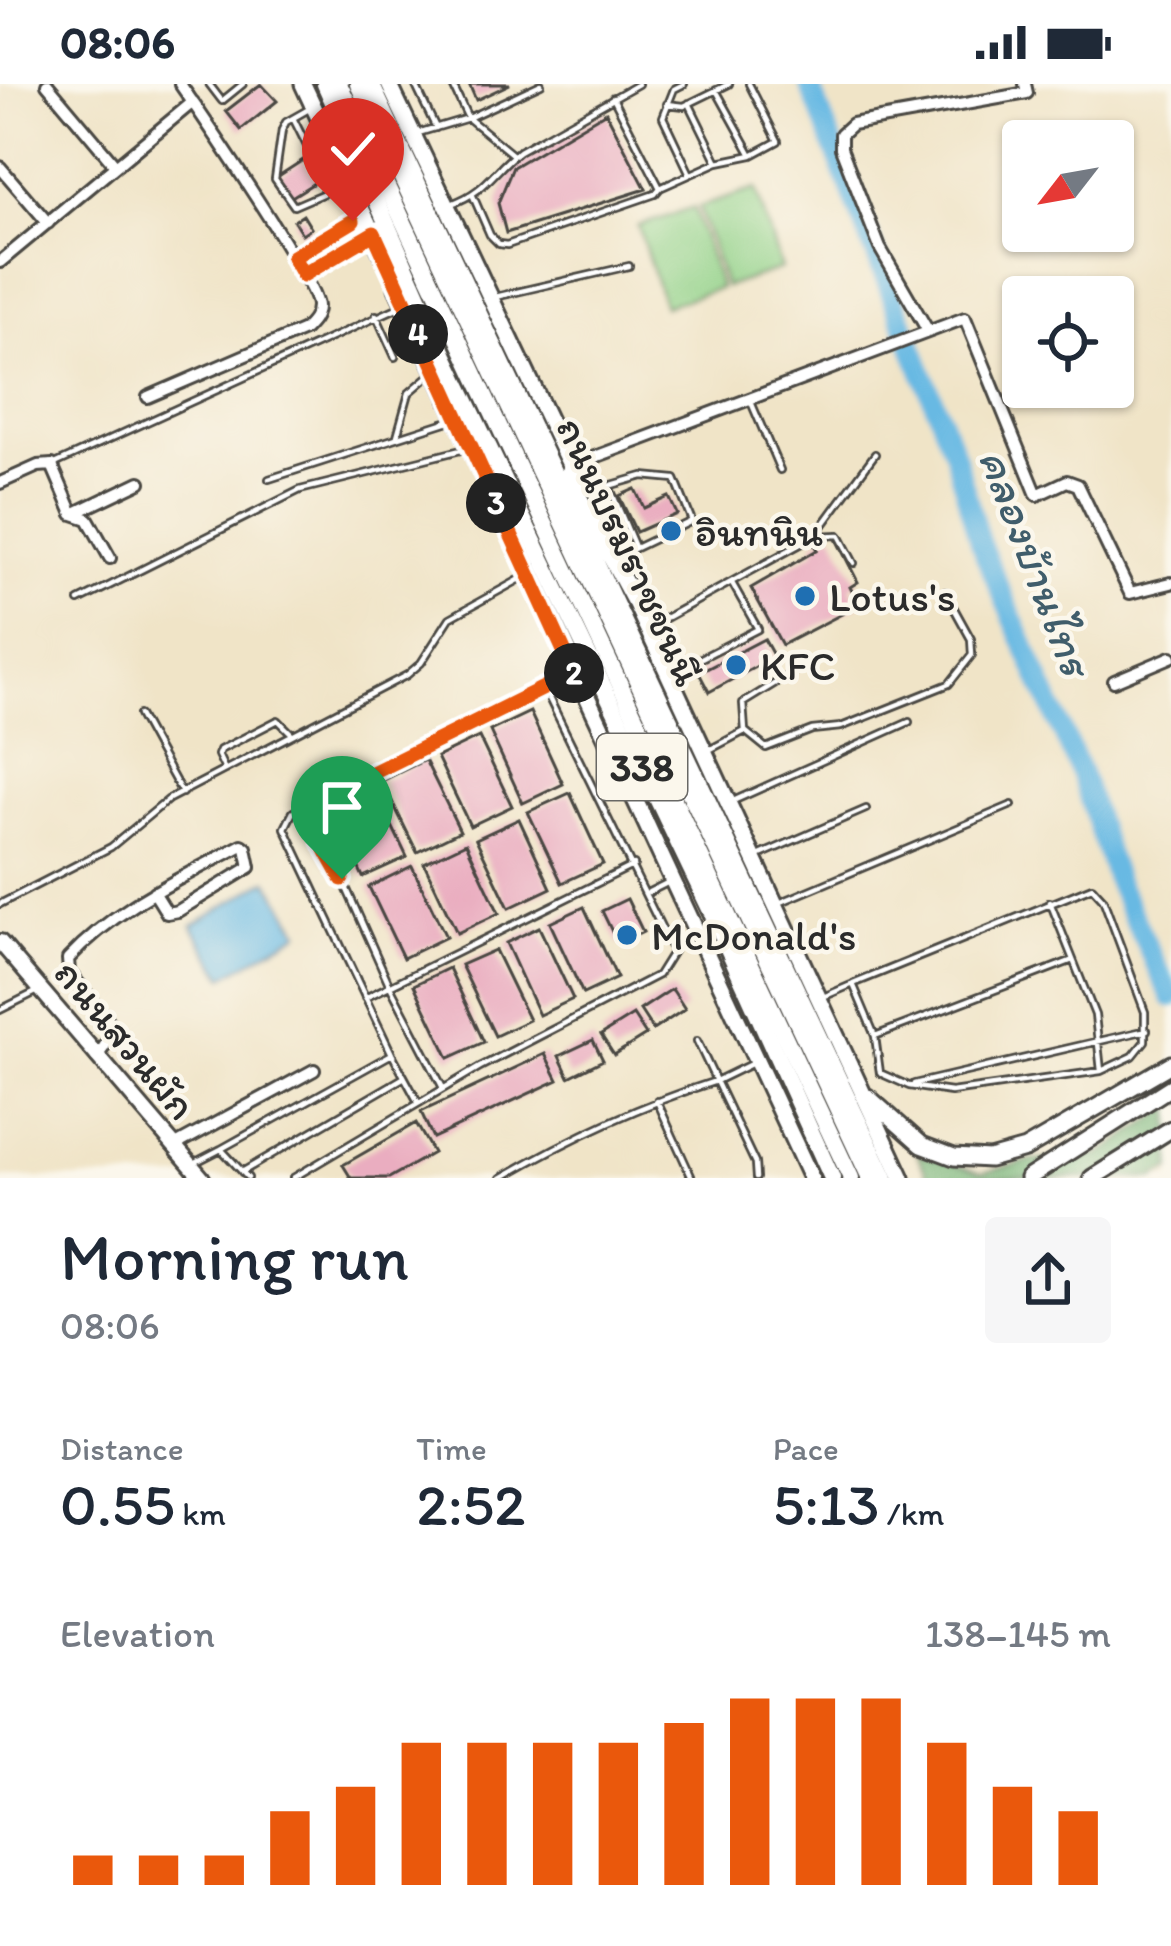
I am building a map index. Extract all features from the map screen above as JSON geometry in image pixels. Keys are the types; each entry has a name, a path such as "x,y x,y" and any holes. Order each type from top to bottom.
{"main road":[{"name":"338","path":"303,84 404,305 441,365 470,447 808,1178"},
{"name":"ถนนบรมราชชนนี","path":"325,84 441,365 711,911 832,1178"},
{"name":"338","path":"339,84 851,1178"},
{"name":"338","path":"358,84 870,1178"},
{"name":"ถนนบรมราชชนนี","path":"371,84 885,1178"},
{"name":"338","path":"389,84 670,674 818,999 863,1083 902,1178"},
{"path":"377,240 441,365"},
{"path":"486,327 634,600"},
{"path":"863,1083 922,1145 954,1157 988,1159 1025,1149 1171,1064"},
{"path":"1028,1178 1171,1087"},
{"path":"1092,1178 1171,1129"},
{"path":"1009,1178 1075,1146"}],"street":[{"path":"47,84 116,165"},
{"path":"148,397 304,330 314,321 317,308 293,257 180,84"},
{"path":"925,331 880,248 841,148 842,134 852,124 1027,93 1025,84"},
{"path":"0,262 193,103"},
{"path":"0,167 48,223"},
{"path":"293,257 365,214"},
{"path":"303,275 377,240"},
{"path":"571,466 965,318 1037,495 1067,481 1078,485 1130,593 1171,583"},
{"path":"0,483 38,466 52,465 73,514 88,520 110,558"},
{"path":"73,514 140,482"},
{"path":"1114,681 1171,657"},
{"path":"96,1057 107,1044 108,1020 69,972 68,959 93,933 154,892 242,845 246,848 250,867 178,911 167,913 154,892"},
{"name":"ถนนสวนผัก","path":"0,942 202,1178"},
{"path":"174,1146 314,1070"}],"lane":[{"path":"209,84 222,101 243,84"},
{"path":"416,84 436,128"},
{"path":"452,84 468,118 513,155"},
{"path":"412,134 468,118 541,84"},
{"path":"446,206 473,196 513,155 638,84"},
{"path":"683,84 674,89 664,125 690,174"},
{"path":"668,104 689,103 729,84"},
{"path":"473,196 490,235 507,245 647,199 690,174 778,141 749,84"},
{"path":"716,90 752,154"},
{"path":"613,97 660,188"},
{"path":"689,103 718,162"},
{"path":"314,106 282,130 275,179 294,206 350,182"},
{"path":"293,118 330,192"},
{"path":"489,298 629,266"},
{"path":"52,465 404,305"},
{"path":"376,315 395,357"},
{"path":"398,436 409,394 441,365"},
{"path":"749,397 780,470"},
{"path":"268,478 458,418"},
{"path":"79,601 300,490 470,447"},
{"path":"648,628 815,536 875,454"},
{"path":"584,494 643,476 675,479 692,521 615,558"},
{"path":"609,486 635,548"},
{"path":"815,536 839,535 854,563"},
{"path":"0,904 111,847 182,793 407,676 422,663 450,618 529,574"},
{"path":"670,674 758,629 732,583"},
{"path":"745,731 772,749 812,730 841,728 949,684 972,655 971,639 946,592"},
{"path":"745,731 743,703 795,671"},
{"path":"418,1103 285,828 292,812 574,673"},
{"path":"293,1178 443,1088 658,975 673,951 544,688"},
{"path":"139,716 182,793"},
{"path":"225,770 220,749 278,720 292,735"},
{"path":"728,803 910,722"},
{"path":"705,752 745,731"},
{"path":"316,801 312,811 317,828 443,1088"},
{"path":"774,905 1012,805"},
{"path":"753,858 866,808"},
{"path":"365,998 634,865"},
{"path":"647,893 671,881"},
{"path":"818,999 1050,902 1092,886 1098,890 1145,1012 1144,1041 1132,1056 1101,1071 951,1092 909,1086 880,1073"},
{"path":"1050,902 1095,1015 1101,1071"},
{"path":"875,1036 1073,960"},
{"path":"853,984 875,1036 880,1073"},
{"path":"0,1010 41,989"},
{"path":"909,1086 1147,1030"},
{"path":"697,1040 755,1163 756,1178"},
{"path":"191,1166 392,1054"},
{"path":"501,1178 561,1143 756,1061"},
{"path":"863,1083 880,1073"},
{"path":"221,1149 245,1175 404,1077"},
{"path":"656,1100 692,1178"}],"green space":[{"path":"756,189 781,269 725,287 699,207"},
{"path":"694,208 720,288 664,306 638,226"},
{"path":"1171,1107 1171,1169 1154,1178 928,1178 917,1153 982,1173 1028,1161 1099,1155"}],"water":[{"path":"268,880 300,932 224,977 192,925"}],"building":[{"path":"261,84 277,101 241,130 226,111"},
{"path":"469,84 510,84 476,100"},
{"path":"606,112 646,189 506,233 498,203 513,167"},
{"path":"303,160 317,181 290,198 277,177"},
{"path":"303,215 311,228 302,234 294,221"},
{"path":"635,489 644,508 669,497 677,514 636,532 619,496"},
{"name":"Lotus's","path":"833,533 858,582 850,587 859,605 782,645 751,588 817,550 813,543"},
{"name":"KFC","path":"764,639 774,657 709,692 699,673"},
{"path":"530,712 563,784 523,803 490,731"},
{"path":"479,737 512,806 470,826 437,757"},
{"path":"425,760 460,831 417,852 382,781"},
{"path":"373,786 407,857 363,877 330,806"},
{"path":"570,793 603,864 562,883 528,812"},
{"path":"519,819 551,888 509,908 476,839"},
{"path":"466,843 499,913 457,933 424,863"},
{"path":"412,866 446,937 403,958 369,887"},
{"path":"627,899 643,932 618,944 602,911"},
{"path":"584,907 617,978 583,994 550,923"},
{"path":"539,927 573,999 539,1015 506,943"},
{"path":"495,950 529,1020 495,1036 461,965"},
{"path":"449,968 484,1042 449,1058 414,985"},
{"path":"672,989 685,1009 653,1030 640,1010"},
{"path":"633,1015 646,1035 614,1055 601,1035"},
{"path":"593,1040 603,1060 569,1077 559,1056"},
{"path":"545,1054 558,1080 433,1138 421,1112"},
{"path":"416,1123 433,1153 389,1178 351,1178 343,1165"}],"waterway":[{"name":"คลองบ้านไทร","path":"809,84 955,455 980,543 1081,774 1116,880 1171,997"}],"place":[{"name":"อินทนิน","path":"671,531"},
{"name":"Lotus's","path":"805,596"},
{"name":"KFC","path":"736,665"},
{"name":"McDonald's","path":"627,935"}],"route":[{"path":"342,879 317,828 312,811 316,801 574,673 374,233 303,275 293,257 353,221"}]}
